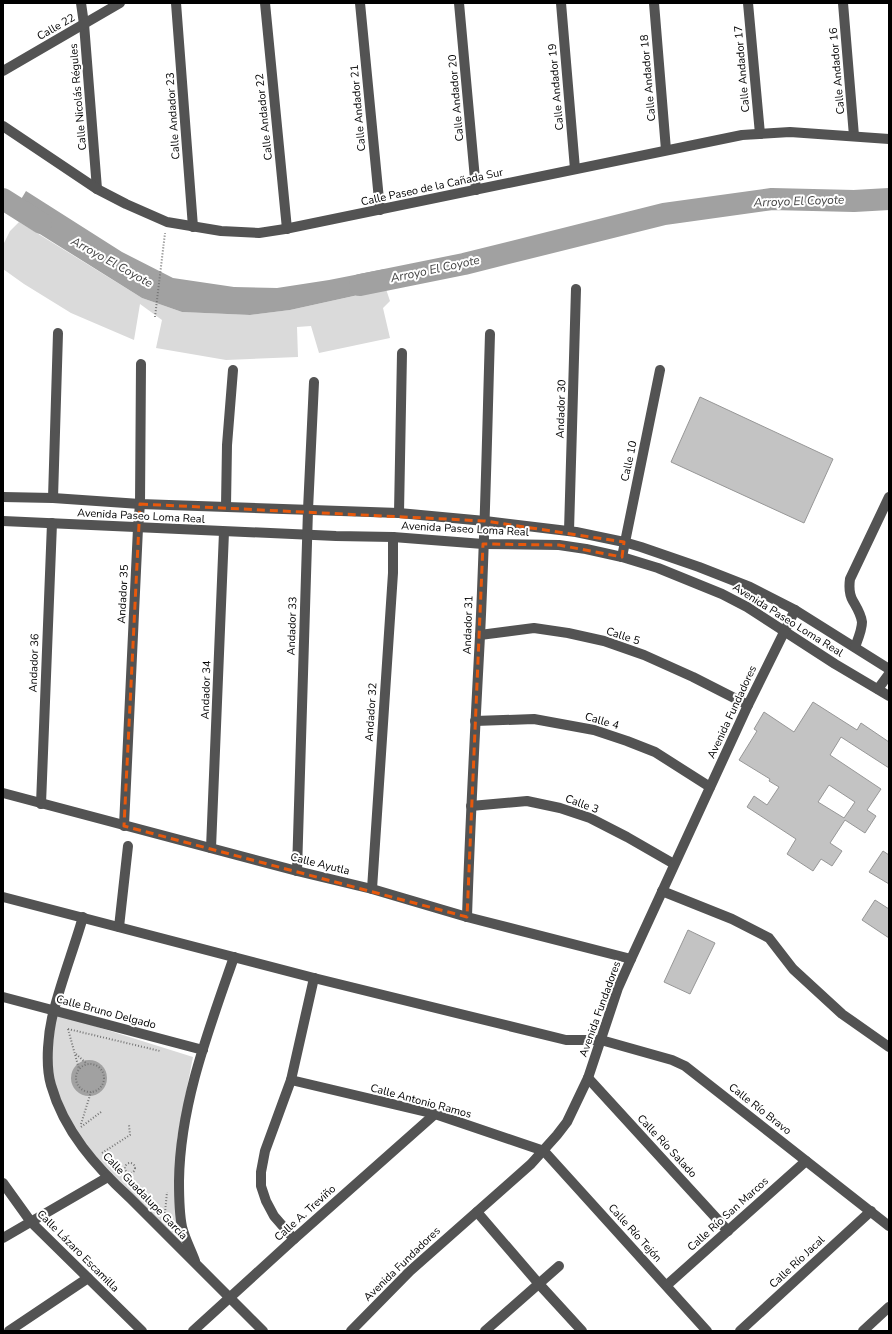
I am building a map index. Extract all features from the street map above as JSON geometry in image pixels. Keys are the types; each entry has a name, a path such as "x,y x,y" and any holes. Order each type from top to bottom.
{"street":[{"name":"Calle Nicolás Régules","path":"82,3 97,189"},
{"name":"Calle 22","path":"3,71 120,3"},
{"name":"Calle Andador 23","path":"176,3 194,227"},
{"name":"Calle Andador 22","path":"265,3 288,229"},
{"name":"Calle Andador 21","path":"360,3 380,210"},
{"name":"Calle Andador 20","path":"459,3 476,190"},
{"name":"Calle Andador 19","path":"561,3 575,169"},
{"name":"Calle Andador 18","path":"654,3 666,150"},
{"name":"Calle Andador 17","path":"748,3 760,134"},
{"name":"Calle Andador 16","path":"843,3 854,136"},
{"name":"Calle Paseo de la Cañada Sur","path":"3,126 97,189 126,204 167,222 221,231 248,233 288,229 742,135 790,132 889,139"},
{"name":"Andador 30","path":"569,531 576,289"},
{"path":"53,498 58,333"},
{"name":"Andador 31","path":"467,916 485,521 490,334"},
{"path":"399,513 402,353"},
{"name":"Andador 35","path":"124,826 140,504 141,364"},
{"path":"226,506 227,445 233,370"},
{"name":"Calle 10","path":"622,558 624,542 660,370"},
{"name":"Andador 33","path":"297,871 307,534 314,382"},
{"name":"Avenida Paseo Loma Real","path":"3,497 53,498 140,504 399,513 569,531 624,542 699,567 750,587 795,610 889,668"},
{"path":"855,647 860,635 862,622 859,611 852,600 849,587 850,579 889,497"},
{"name":"Avenida Paseo Loma Real","path":"3,522 52,523 224,532 336,536 393,536 483,544 559,545 586,549 658,568 722,594 747,607 784,632 889,696"},
{"name":"Andador 36","path":"41,804 52,523"},
{"name":"Andador 34","path":"211,848 224,532"},
{"name":"Andador 32","path":"372,889 393,536"},
{"path":"658,568 662,554"},
{"name":"Avenida Fundadores","path":"351,1331 410,1271 531,1164 567,1122 588,1078 618,988 748,705 795,610"},
{"name":"Calle 5","path":"480,635 534,628 568,633 604,641 644,655 693,677 748,705"},
{"path":"878,689 889,674"},
{"name":"Calle 4","path":"475,721 534,719 594,730 655,752 710,788"},
{"name":"Calle Ayutla","path":"3,793 124,826 372,889 467,916 631,959"},
{"name":"Calle 3","path":"471,806 527,801 560,808 590,818 674,864"},
{"path":"118,926 128,846"},
{"path":"662,891 732,919 769,938 793,969 842,1014 889,1047"},
{"path":"3,897 314,978 566,1040 601,1040"},
{"name":"Calle Guadalupe García","path":"84,917 54,1010 49,1038 48,1062 50,1084 57,1103 66,1122 80,1144 108,1177 263,1331"},
{"path":"196,1265 182,1227 179,1200 179,1165 183,1135 202,1050 234,957"},
{"path":"294,1239 274,1216 266,1201 261,1186 261,1172 265,1151 291,1080 314,978"},
{"name":"Calle Bruno Delgado","path":"3,997 202,1050"},
{"name":"Calle Río Bravo","path":"601,1040 672,1060 685,1066 889,1226"},
{"name":"Calle Río Salado","path":"588,1078 728,1231"},
{"name":"Calle Antonio Ramos","path":"291,1080 435,1114 544,1150"},
{"name":"Calle A. Treviño","path":"194,1331 294,1239 435,1114"},
{"name":"Calle Río Tejón","path":"544,1150 707,1331"},
{"name":"Calle Río San Marcos","path":"667,1286 806,1161"},
{"path":"3,1238 108,1177"},
{"name":"Calle Lázaro Escamilla","path":"3,1183 31,1222 142,1331"},
{"name":"Calle Río Jacal","path":"740,1331 870,1211"},
{"path":"477,1212 582,1331"},
{"path":"485,1331 559,1266"},
{"path":"14,1330 88,1278"},
{"path":"863,1331 889,1308"}],"path":[{"path":"155,317 165,237"},
{"path":"75,1053 87,1064 96,1065 101,1068 105,1077 102,1086 95,1092 90,1092 82,1090 76,1078 79,1069 68,1029 167,1053"},
{"path":"79,1069 87,1064"},
{"path":"90,1092 80,1128 101,1112"},
{"path":"102,1153 130,1135 129,1125"},
{"path":"98,1148 106,1158"},
{"path":"127,1172 131,1173 134,1171 135,1166 129,1163 126,1166 127,1172 129,1181"},
{"path":"124,1177 134,1186"},
{"path":"148,1200 165,1213 167,1189"}],"highlighted area":[{"path":"140,504 485,521 624,542 622,557 559,545 483,544 467,917 124,826"}],"shaded area":[{"path":"19,222 142,298 182,312 250,315 290,310 386,289 390,301 383,308 390,338 319,353 311,326 297,327 298,357 226,360 156,348 162,320 140,304 134,340 71,313 3,269 3,245 10,231"},
{"path":"53,1013 193,1057 177,1139 177,1176 191,1257 80,1145 50,1079"}],"water":[{"path":"26,191 122,252 173,278 234,287 277,288 385,269 390,288 290,310 250,315 182,312 142,298 11,216"},
{"path":"89,1060 99,1063 104,1068 107,1078 104,1088 99,1093 89,1096 79,1093 74,1088 71,1078 74,1068 79,1063"}],"building":[{"path":"700,397 833,459 804,523 671,462"},
{"path":"813,702 857,730 861,723 889,742 889,768 841,737 830,755 881,789 867,810 876,816 865,833 845,820 830,843 842,851 832,866 821,859 813,871 787,854 796,839 747,807 754,796 767,805 779,787 769,781 770,779 739,760 757,731 754,729 764,712 794,732","holes":["829,785 855,802 844,818 818,802"]},
{"path":"883,851 889,855 889,884 869,872"},
{"path":"875,900 889,909 889,938 862,920"},
{"path":"688,930 715,943 690,994 664,982"}],"waterway":[{"name":"Arroyo El Coyote","path":"3,199 41,223"},
{"name":"Arroyo El Coyote","path":"360,285 464,264 664,214 772,199 854,201 889,199"}]}
